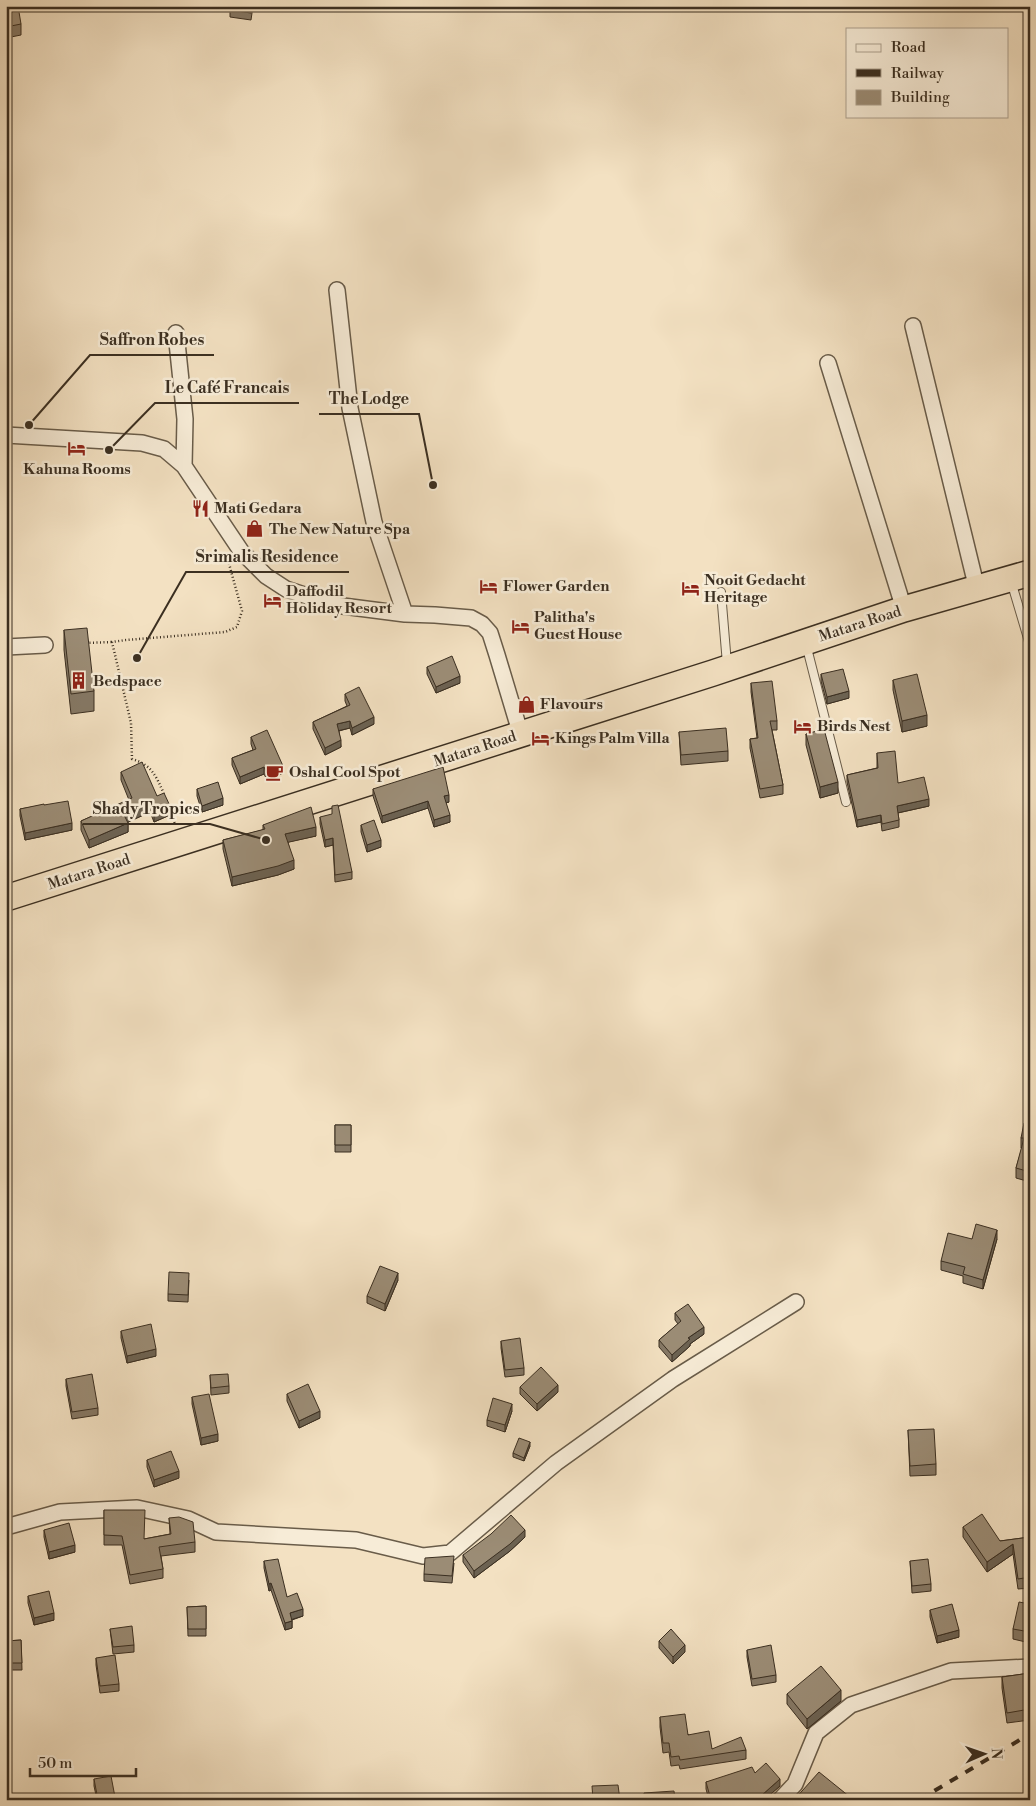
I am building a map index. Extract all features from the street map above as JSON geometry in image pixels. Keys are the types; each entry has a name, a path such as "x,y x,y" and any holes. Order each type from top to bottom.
{"highway":[{"name":"Matara Road","path":"6,898 727,668 904,609 1020,576"}],"street":[{"path":"337,290 350,408 374,522 405,614"},
{"path":"913,326 977,589"},
{"path":"176,333 185,419 184,466"},
{"path":"828,364 904,609"},
{"path":"6,435 142,443 164,450 184,466 241,551 266,576 286,589 335,605 405,614 471,618 482,624 490,632 498,655 520,734"},
{"path":"6,647 45,645"},
{"path":"6,1527 60,1512 137,1508 188,1519 216,1532 356,1540 423,1556 450,1553 556,1463 673,1379 796,1302"},
{"path":"780,1800 795,1784 816,1733 851,1705 951,1672 1030,1667"}],"lane":[{"path":"1020,576 1030,645"},
{"path":"720,592 727,668"},
{"path":"805,642 846,802"}],"path":[{"path":"83,643 225,632 237,627 242,611 227,556"},
{"path":"112,642 131,723 132,759 144,763 155,774 166,800"},
{"path":"169,808 182,842"}],"building":[{"path":"6,6 18,6 21,24 6,27"},
{"path":"230,6 252,6 251,13 230,10"},
{"name":"Bedspace","path":"87,628 94,691 71,694 64,630"},
{"path":"452,656 460,676 436,687 427,667"},
{"path":"843,669 849,691 827,697 821,674"},
{"path":"917,674 927,715 902,721 893,680"},
{"path":"772,681 777,721 770,721 783,785 760,789 750,739 758,738 751,683"},
{"path":"359,687 374,717 352,728 350,721 337,724 341,740 325,748 313,722 350,705 345,694"},
{"path":"726,728 728,751 681,755 679,732"},
{"path":"824,729 838,782 820,787 806,734"},
{"path":"267,730 283,766 267,773 264,767 240,777 232,758 256,749 251,737"},
{"path":"895,751 898,783 924,777 929,799 897,806 899,820 882,824 881,815 857,820 847,775 878,768 877,753"},
{"path":"142,762 157,796 164,793 170,806 154,813 150,804 124,815 128,823 89,840 81,821 132,798 121,772"},
{"path":"443,767 449,795 444,796 450,815 434,820 428,801 382,816 373,789"},
{"path":"218,782 223,798 202,806 197,789"},
{"path":"68,801 72,823 25,833 20,809"},
{"path":"338,805 352,872 335,875 333,838 325,840 320,817 332,814 332,806"},
{"path":"311,807 316,827 285,834 294,860 278,866 232,877 223,840 265,829 263,825"},
{"path":"374,820 381,840 367,845 361,825"},
{"path":"1024,1123 1030,1125 1030,1172 1016,1168 1024,1138 1021,1138"},
{"path":"335,1125 351,1125 351,1145 335,1145"},
{"path":"976,1224 997,1230 983,1280 963,1274 965,1267 941,1261 948,1233 972,1239"},
{"path":"380,1266 398,1273 385,1304 367,1296"},
{"path":"169,1272 189,1273 188,1295 168,1294"},
{"path":"688,1304 704,1327 688,1338 690,1339 672,1355 659,1340 681,1321 675,1313"},
{"path":"151,1324 156,1349 127,1356 121,1331"},
{"path":"520,1338 524,1368 505,1370 501,1341"},
{"path":"541,1367 558,1385 537,1404 520,1387"},
{"path":"92,1374 98,1408 72,1412 66,1379"},
{"path":"228,1374 229,1386 211,1388 210,1375"},
{"path":"308,1384 320,1411 299,1421 287,1394"},
{"path":"209,1394 218,1434 201,1438 192,1397"},
{"path":"493,1398 512,1404 505,1425 487,1420"},
{"path":"934,1429 936,1464 910,1466 908,1430"},
{"path":"519,1438 530,1442 524,1458 513,1453"},
{"path":"171,1451 179,1471 154,1480 147,1460"},
{"path":"104,1510 145,1510 144,1539 171,1534 169,1518 179,1517 193,1522 195,1542 159,1547 163,1569 130,1575 122,1536 104,1535"},
{"path":"982,1514 1000,1541 1030,1537 1030,1577 1018,1579 1013,1544 987,1562 963,1527"},
{"path":"511,1515 525,1530 510,1544 474,1571 463,1555 491,1534"},
{"path":"69,1523 75,1545 49,1552 44,1530"},
{"path":"454,1556 452,1576 424,1574 425,1558"},
{"path":"278,1559 287,1597 297,1593 303,1609 290,1613 292,1621 285,1623 271,1583 269,1584 264,1561"},
{"path":"928,1559 931,1584 912,1586 910,1561"},
{"path":"49,1591 54,1613 34,1618 28,1596"},
{"path":"1019,1602 1030,1604 1030,1632 1013,1629"},
{"path":"952,1604 959,1630 937,1636 930,1610"},
{"path":"206,1606 206,1629 188,1629 187,1607"},
{"path":"132,1626 134,1645 113,1647 110,1629"},
{"path":"671,1629 685,1645 673,1657 659,1641"},
{"path":"21,1640 22,1663 6,1663 6,1641"},
{"path":"771,1645 776,1675 752,1679 747,1650"},
{"path":"115,1655 119,1684 100,1686 96,1658"},
{"path":"821,1666 841,1690 807,1719 787,1694"},
{"path":"1030,1673 1030,1709 1007,1713 1002,1677"},
{"path":"685,1714 688,1735 709,1731 712,1749 741,1737 746,1750 680,1760 679,1756 671,1757 669,1743 663,1743 660,1717"},
{"path":"766,1763 780,1779 762,1795 764,1800 711,1800 706,1782 752,1767 755,1773"},
{"path":"819,1772 850,1797 848,1800 794,1800"},
{"path":"111,1776 115,1797 98,1800 94,1779"},
{"path":"618,1785 620,1800 593,1800 592,1786"},
{"path":"674,1791 675,1800 644,1800 644,1793"}],"railway":[{"path":"919,1800 1030,1732"}],"place":[{"name":"Saffron Robes","path":"29,425"},
{"name":"Kahuna Rooms","path":"77,448"},
{"name":"Le Café Francais","path":"109,450"},
{"name":"The Lodge","path":"433,485"},
{"name":"Mati Gedara","path":"200,508"},
{"name":"The New Nature Spa","path":"255,529"},
{"name":"Flower Garden","path":"489,586"},
{"name":"Nooit Gedacht Heritage","path":"690,589"},
{"name":"Daffodil Holiday Resort","path":"272,600"},
{"name":"Palitha's Guest House","path":"520,626"},
{"name":"Srimalis Residence","path":"137,658"},
{"name":"Bedspace","path":"79,681"},
{"name":"Flavours","path":"526,704"},
{"name":"Birds Nest","path":"803,726"},
{"name":"Kings Palm Villa","path":"541,738"},
{"name":"Oshal Cool Spot","path":"275,772"},
{"name":"Shady Tropics","path":"266,840"}]}
